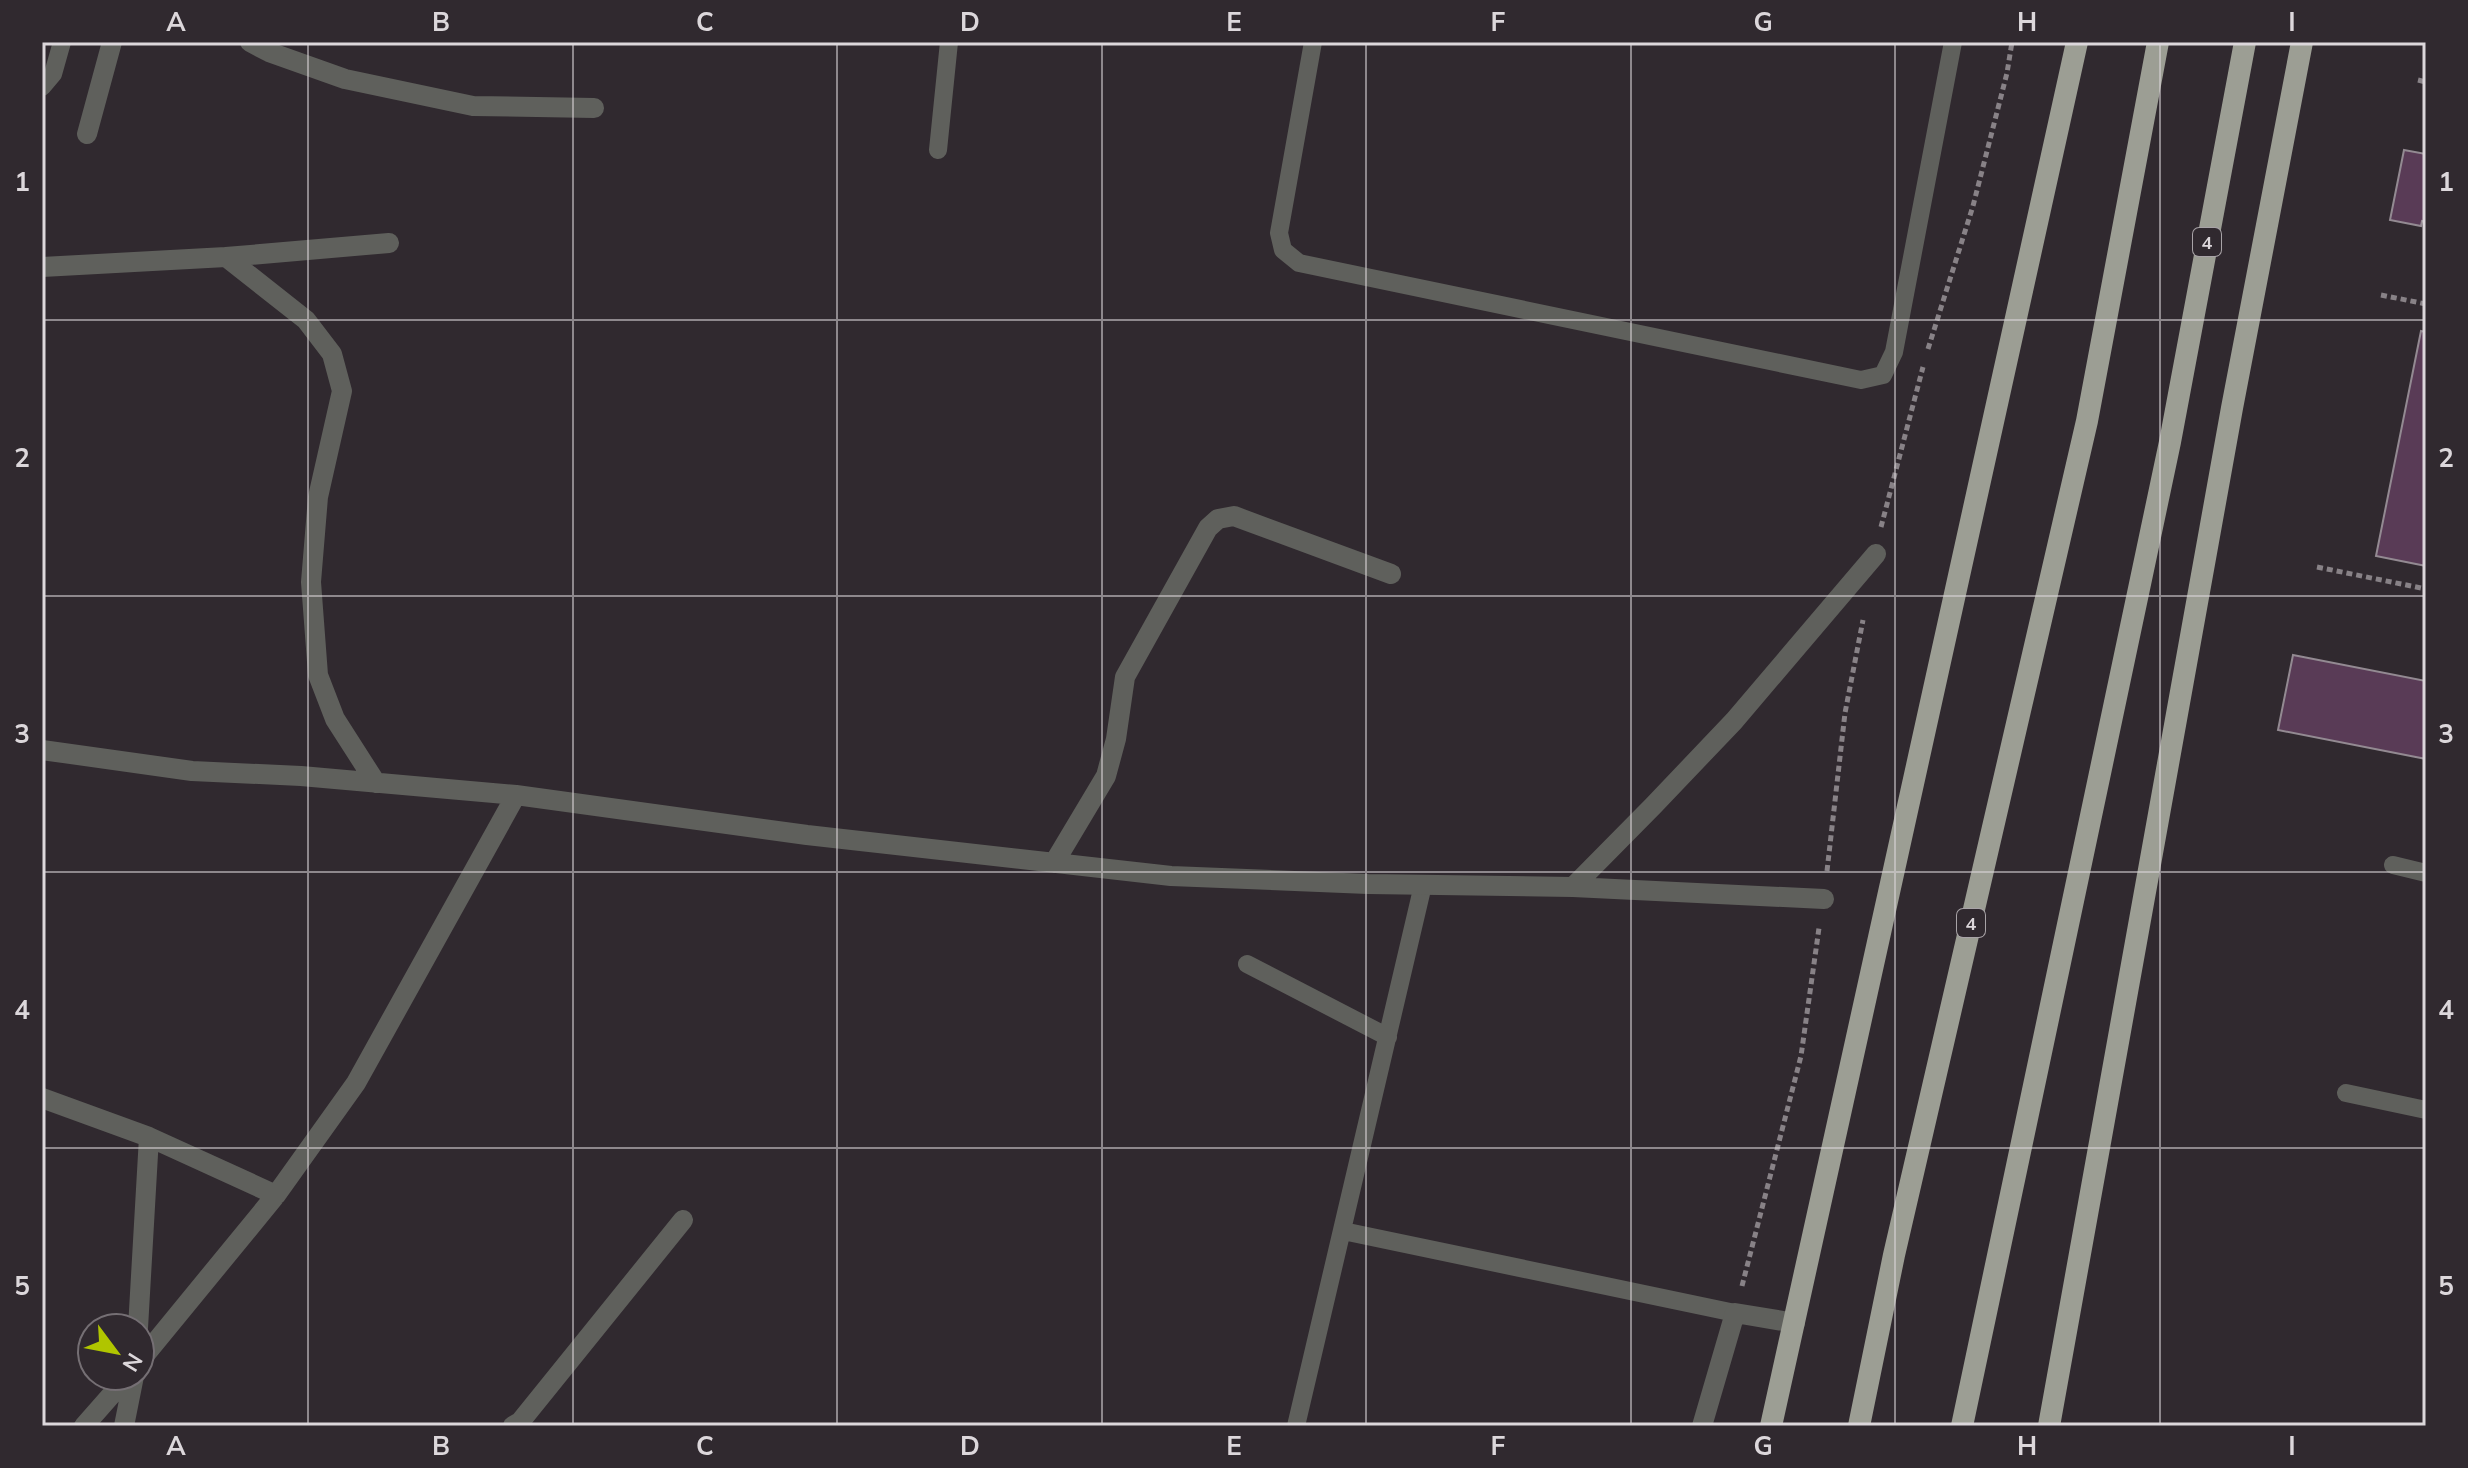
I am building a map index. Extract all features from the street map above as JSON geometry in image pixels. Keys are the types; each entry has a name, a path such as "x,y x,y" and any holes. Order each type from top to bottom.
{"highway":[{"path":"1771,1426 2077,42"},
{"name":"4","path":"1859,1426 1894,1255 2087,421 2158,42"},
{"name":"4","path":"1962,1426 2170,442 2245,42"},
{"path":"2049,1426 2232,408 2302,42"}],"street":[{"path":"87,134 112,42"},
{"path":"250,42 269,52 345,79 473,106 594,108"},
{"path":"42,267 226,257 389,243"},
{"path":"226,257 306,320 332,354 342,391 317,511 311,582 318,675 335,719 376,783"},
{"path":"1054,863 1106,776 1116,739 1125,677 1208,528 1218,519 1234,516 1391,574"},
{"path":"1573,887 1734,721 1876,554"},
{"path":"42,750 192,771 516,795 807,835 1171,876 1573,887 1824,899"},
{"path":"156,1341 276,1195 356,1083 516,795"},
{"path":"42,1098 149,1137 276,1195"},
{"path":"139,1312 149,1137"},
{"path":"513,1426 520,1422 683,1220"},
{"path":"1702,1426 1735,1313 1795,1323"},
{"path":"84,1426 116,1392"},
{"path":"124,1426 129,1392"}],"lane":[{"path":"42,87 53,74 62,42"},
{"path":"938,150 949,42"},
{"path":"1313,42 1279,233 1283,250 1299,263 1861,380 1883,375 1894,352 1953,42"},
{"path":"2393,865 2426,873"},
{"path":"1296,1426 1423,885"},
{"path":"1247,964 1388,1037"},
{"path":"2346,1093 2426,1110"},
{"path":"1343,1231 1735,1313"}],"path":[{"path":"1928,351 1973,206 2012,42"},
{"path":"2418,80 2426,82"},
{"path":"2381,295 2426,304"},
{"path":"1876,554 1924,365"},
{"path":"2317,567 2426,589"},
{"path":"1735,1313 1801,1056 1824,899 1845,713 1865,612"}],"building":[{"path":"2404,150 2426,154 2426,222 2422,221 2421,226 2390,220"},
{"path":"2421,331 2426,332 2426,566 2376,556"},
{"path":"2293,655 2426,681 2426,759 2278,730"}]}
